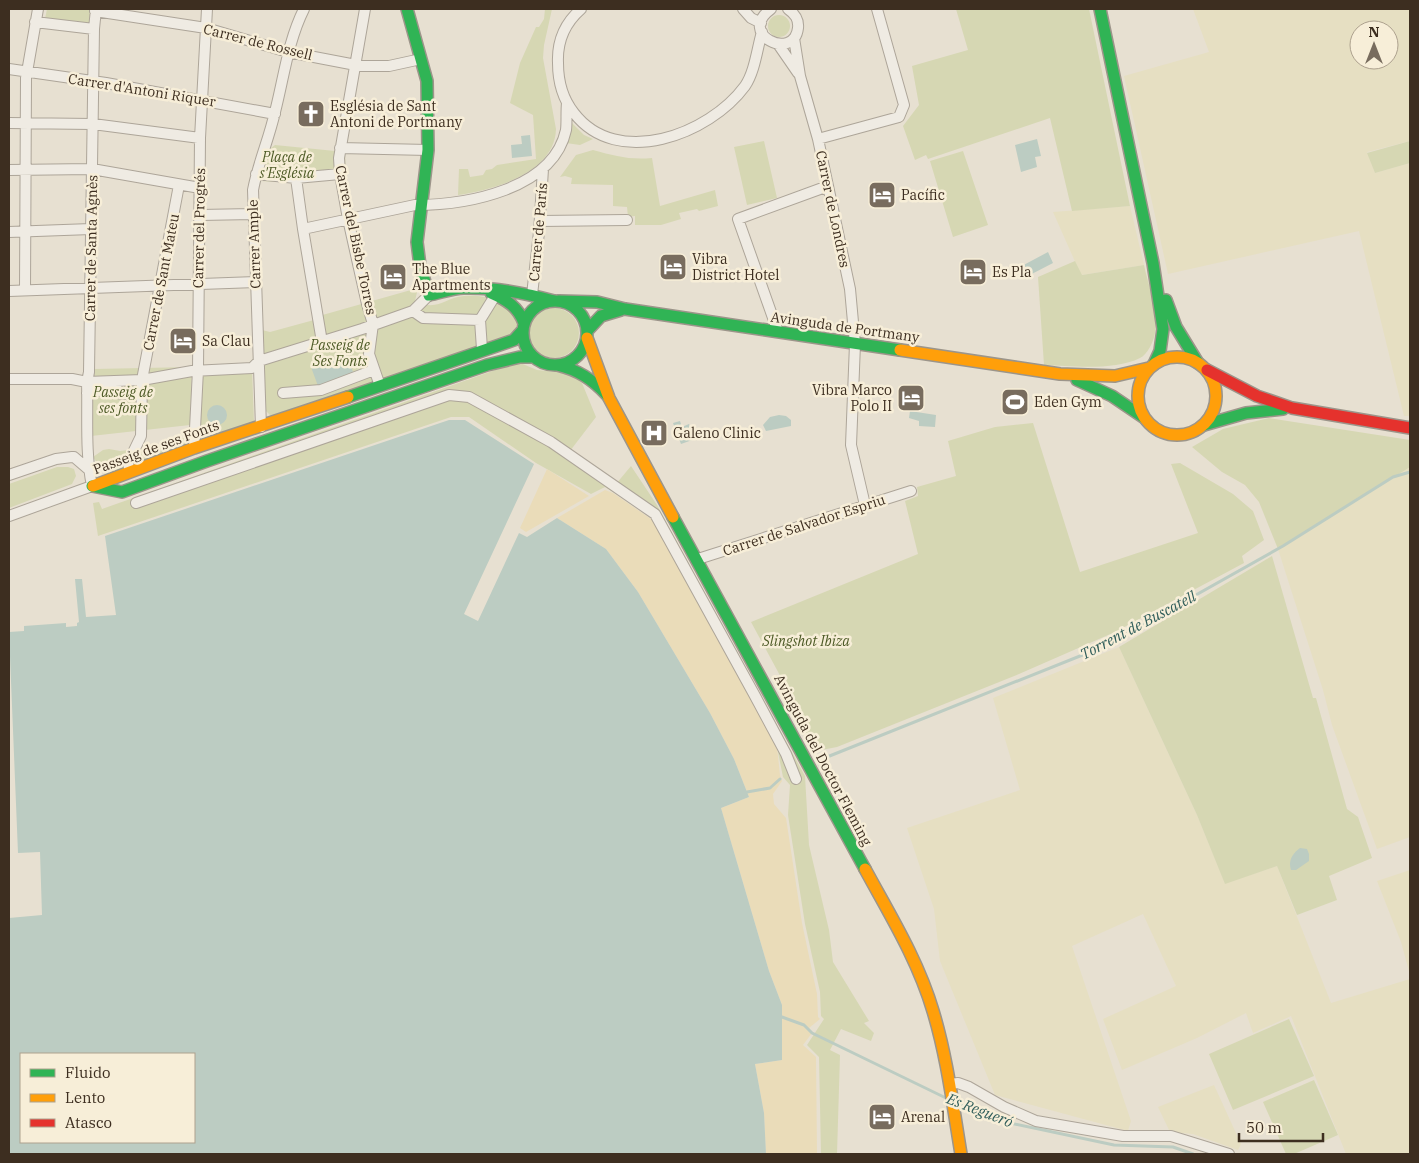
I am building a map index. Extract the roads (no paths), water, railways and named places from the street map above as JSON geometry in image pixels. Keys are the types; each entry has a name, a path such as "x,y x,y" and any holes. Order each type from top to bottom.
{"main road":[{"path":"408,9 427,81 428,150 417,242 424,283 429,295 462,288 479,288 509,290 570,305 578,311 584,320 587,335 583,349 567,363 557,365 544,364 533,357 524,342 520,312 512,302 479,288"},
{"path":"1100,9 1153,263 1163,329 1160,351 1141,380 1138,392 1139,406 1144,418 1154,428 1172,435 1192,432 1204,425 1246,413 1292,408"},
{"path":"1153,263 1176,327 1214,383 1216,398 1213,412 1204,425"},
{"path":"523,326 530,313 536,307 543,303 557,301"},
{"name":"Avinguda de Portmany","path":"557,301 597,302 625,310 1060,374 1115,376 1151,366"},
{"name":"Avinguda de Portmany","path":"587,335 596,319 604,313 625,310"},
{"name":"Passeig de ses Fonts","path":"92,486 194,448 514,340 523,326"},
{"name":"Avinguda del Doctor Fleming","path":"587,335 610,398 908,950 933,1010 951,1089 962,1154"},
{"name":"Passeig de ses Fonts","path":"92,486 122,492 487,365 520,356 533,357"},
{"path":"1151,366 1161,360 1183,357 1257,396 1292,408 1410,428"},
{"name":"Avinguda del Doctor Fleming","path":"557,365 580,371 589,377 610,398"},
{"name":"Avinguda de Portmany","path":"1060,374 1104,391 1126,404 1144,418"},
{"path":"260,427 261,443"},
{"path":"194,448 207,461"}],"street":[{"path":"25,290 27,72 38,9"},
{"name":"Carrer del Progrés","path":"194,448 198,370 200,138 207,9"},
{"name":"Carrer Ample","path":"260,427 253,190 256,174 275,114 288,52 297,23 304,9"},
{"name":"Carrer del Bisbe Torres","path":"364,9 340,148 340,174 348,219 373,324"},
{"name":"Carrer de Londres","path":"743,9 751,18 765,17 765,38 771,43 778,44 800,76"},
{"name":"Carrer de Londres","path":"788,9 794,13 797,19 797,32 794,38 800,76 818,139 850,289 855,344 852,445 864,505"},
{"path":"818,139 899,117 902,111 904,104 877,9"},
{"name":"Carrer de Rossell","path":"95,10 206,28 288,52 354,65 389,66 421,58"},
{"name":"Carrer de Santa Agnès","path":"92,486 86,446 91,287 95,10"},
{"path":"576,10 566,25 558,52 560,86 566,103 582,124 602,136 619,141 642,142 676,135 705,122 727,107 746,85 753,68 765,17"},
{"path":"35,22 94,29"},
{"path":"778,44 787,43 794,38"},
{"name":"Carrer d'Antoni Riquer","path":"9,69 94,81 275,114"},
{"path":"303,229 422,205 433,206 470,200 491,195 521,182 544,169 559,147 566,130 566,103"},
{"path":"9,123 93,124 200,138"},
{"path":"340,148 428,150"},
{"path":"9,170 92,169 200,188"},
{"name":"Carrer de París","path":"532,295 544,169"},
{"path":"256,174 296,178 340,174"},
{"path":"296,178 322,342"},
{"name":"Carrer de Sant Mateu","path":"129,468 128,464 141,436 142,380 179,185"},
{"path":"778,332 738,219 828,186"},
{"path":"200,215 253,214"},
{"path":"540,221 627,220"},
{"path":"9,232 92,229"},
{"path":"9,290 256,282"},
{"path":"9,379 87,382 142,380 198,370 252,368 259,361 413,311 429,295"},
{"path":"482,349 480,320 493,300"},
{"path":"413,311 423,318 480,320"},
{"path":"373,324 369,354 379,383"},
{"path":"283,393 321,390 374,370"},
{"path":"87,393 118,390 121,394 142,394"},
{"path":"136,503 449,395 469,397 550,442 655,514 786,754 796,779"},
{"path":"9,475 56,459 74,457 86,446"},
{"path":"74,457 88,469"},
{"path":"9,516 92,486"},
{"name":"Carrer de Salvador Espriu","path":"698,560 911,491"},
{"path":"951,1089 958,1083 969,1087 1004,1107 1036,1121 1122,1136 1171,1136 1229,1154"}],"waterway":[{"name":"Torrent de Buscatell","path":"822,759 1105,646 1283,546 1393,477 1410,472"},
{"name":"Torrent de Buscatell","path":"747,792 770,788 780,779"},
{"name":"Es Regueró","path":"782,1017 804,1025 812,1033 948,1099"},
{"name":"Es Regueró","path":"958,1104 1010,1123 1114,1145 1173,1147 1193,1154"}],"place":[{"name":"Església de Sant Antoni de Portmany","path":"311,114"},
{"name":"Pacífic","path":"882,195"},
{"name":"Vibra District Hotel","path":"673,267"},
{"name":"Es Pla","path":"973,272"},
{"name":"The Blue Apartments","path":"393,277"},
{"name":"Sa Clau","path":"183,341"},
{"name":"Vibra Marco Polo II","path":"911,398"},
{"name":"Eden Gym","path":"1015,402"},
{"name":"Galeno Clinic","path":"654,433"},
{"name":"Arenal","path":"882,1117"}],"park label":[{"name":"Plaça de s'Església","path":"287,166"},
{"name":"Passeig de Ses Fonts","path":"340,354"},
{"name":"Passeig de ses fonts","path":"123,400"},
{"name":"Slingshot Ibiza","path":"806,641"}]}
